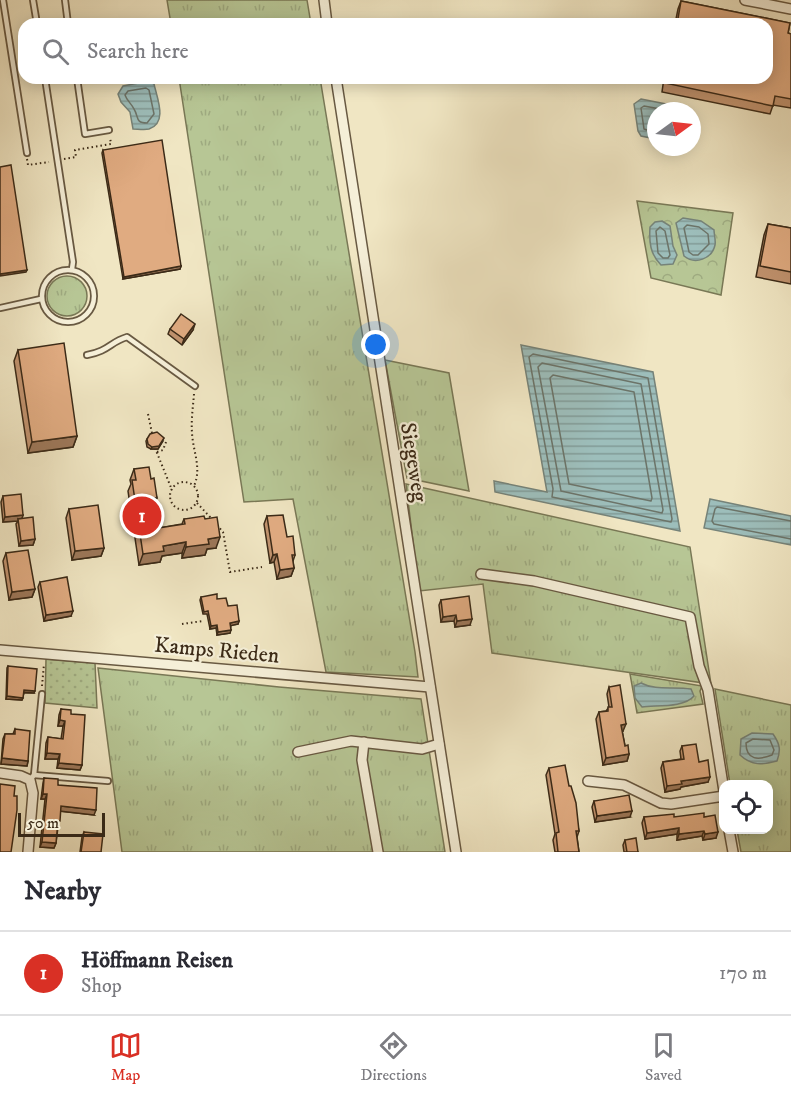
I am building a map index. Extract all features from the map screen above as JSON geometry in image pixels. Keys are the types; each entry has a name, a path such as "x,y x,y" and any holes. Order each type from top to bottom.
{"street":[{"path":"324,0 326,18"},
{"path":"745,0 791,9"},
{"name":"Siegeweg","path":"337,84 456,852"},
{"path":"481,574 534,581 690,617 699,666 708,690 721,780"},
{"name":"Kamps Rieden","path":"0,650 430,687"},
{"path":"298,752 351,741 422,748 439,744"},
{"path":"364,742 362,760 378,852"},
{"path":"0,773 32,777 33,793 28,852"},
{"path":"588,781 624,785 661,803 671,804 719,797"},
{"path":"730,834 733,852"}],"lane":[{"path":"3,0 27,153"},
{"path":"33,0 36,18"},
{"path":"65,0 67,18"},
{"path":"46,84 73,262 72,269"},
{"path":"78,84 85,134 109,130"},
{"path":"72,269 83,274 92,284 94,297 90,310 80,320 68,322 56,320 46,311 41,299 42,287 48,277 58,271 72,269"},
{"path":"0,308 41,299"},
{"path":"87,355 100,353 112,346 118,339 127,337 195,386"},
{"path":"42,694 32,777 108,781"}],"path":[{"path":"27,153 28,165 76,157 75,150 111,144 109,130"},
{"path":"194,486 198,477 192,432 195,386"},
{"path":"148,414 157,452 172,490 171,499 176,507 185,510 194,506 198,494 194,486 182,482 172,490"},
{"path":"157,452 163,450 166,442"},
{"path":"196,502 224,532 230,572 262,567"},
{"path":"182,624 203,621"},
{"path":"42,694 45,653"}],"green space":[{"path":"167,0 307,0 310,18 170,18"},
{"path":"180,84 321,84 418,677 326,672 293,499 244,502"},
{"path":"637,201 733,213 721,295 651,278"},
{"path":"67,276 75,277 81,282 86,288 86,304 81,310 75,315 67,316 59,315 53,310 48,304 47,296 48,288 53,282 59,277"},
{"path":"385,360 449,373 469,491 407,478"},
{"path":"406,484 690,547 711,684 492,653 483,584 419,591"},
{"path":"46,659 95,663 97,708 45,703"},
{"path":"98,668 421,699 445,852 122,852"},
{"path":"630,674 702,686 700,691 703,704 637,713"},
{"path":"715,689 791,705 791,852 741,852 738,834 773,834 773,780 729,780"}],"water":[{"path":"154,84 160,110 155,126 149,129 133,129 130,112 121,102 118,94 123,86"},
{"path":"641,99 656,102 647,102 647,137 641,136 638,131 634,104"},
{"path":"683,218 701,221 714,230 715,245 707,257 693,260 684,256 676,223"},
{"path":"662,221 670,226 677,255 673,264 661,265 654,257 651,247 650,227 655,222"},
{"path":"521,345 653,372 680,531 495,492 494,481 547,492"},
{"path":"710,499 791,516 791,545 704,528"},
{"path":"641,683 653,687 691,689 694,696 677,704 642,707 635,698 634,686"},
{"path":"752,733 773,734 779,747 777,761 757,764 740,755 741,739"}],"building":[{"path":"681,1 765,18 678,18"},
{"path":"773,20 790,23 788,33 791,34 791,99 775,96 773,106 670,84 773,84"},
{"path":"162,140 181,266 124,277 103,150"},
{"path":"11,165 27,270 0,274 0,167"},
{"path":"768,224 791,228 791,272 760,266"},
{"path":"181,314 195,324 184,339 170,329"},
{"path":"64,343 77,436 32,442 18,350"},
{"path":"157,432 164,438 159,446 152,447 148,444 147,439 150,434"},
{"path":"149,467 151,479 154,478 159,528 185,524 184,519 217,517 220,537 208,539 209,544 186,547 186,542 163,546 164,551 143,554 132,480 136,480 134,469"},
{"path":"21,494 23,515 5,517 3,496"},
{"path":"98,505 104,548 75,551 69,509"},
{"path":"283,515 287,537 293,536 295,555 292,555 294,568 280,570 277,554 273,555 267,516"},
{"path":"33,517 35,539 21,541 18,519"},
{"path":"28,550 35,589 12,592 6,553"},
{"path":"67,577 73,611 46,615 40,582"},
{"path":"217,594 217,599 226,598 228,606 237,605 239,621 230,623 231,630 218,632 217,625 211,626 208,611 204,612 201,597"},
{"path":"469,596 472,619 457,621 456,615 443,617 441,600"},
{"path":"8,666 37,669 35,691 24,690 23,698 7,696"},
{"path":"620,685 626,724 621,725 629,754 606,758 599,712 608,711 608,707 612,707 609,687"},
{"path":"61,709 71,710 71,714 85,715 82,765 59,763 60,754 47,753 48,737 63,739 65,721 60,720"},
{"path":"15,729 30,731 28,761 2,758 5,734 15,734"},
{"path":"696,744 699,762 708,760 710,777 681,781 682,784 667,786 663,762 684,759 682,746"},
{"path":"565,765 569,786 571,786 576,803 579,852 558,852 556,833 559,832 549,768"},
{"path":"44,778 58,779 58,785 97,788 96,810 61,806 56,843 42,842 47,794 43,794"},
{"path":"0,784 15,786 14,796 17,796 11,852 0,852"},
{"path":"629,795 632,811 597,816 594,801"},
{"path":"704,813 704,817 715,815 718,832 679,834 679,828 647,833 644,817 674,814 674,817"},
{"path":"84,832 103,834 101,852 81,852"},
{"path":"636,838 638,852 627,852 625,840"}],"place":[{"name":"Höffmann Reisen","path":"142,516"}]}
